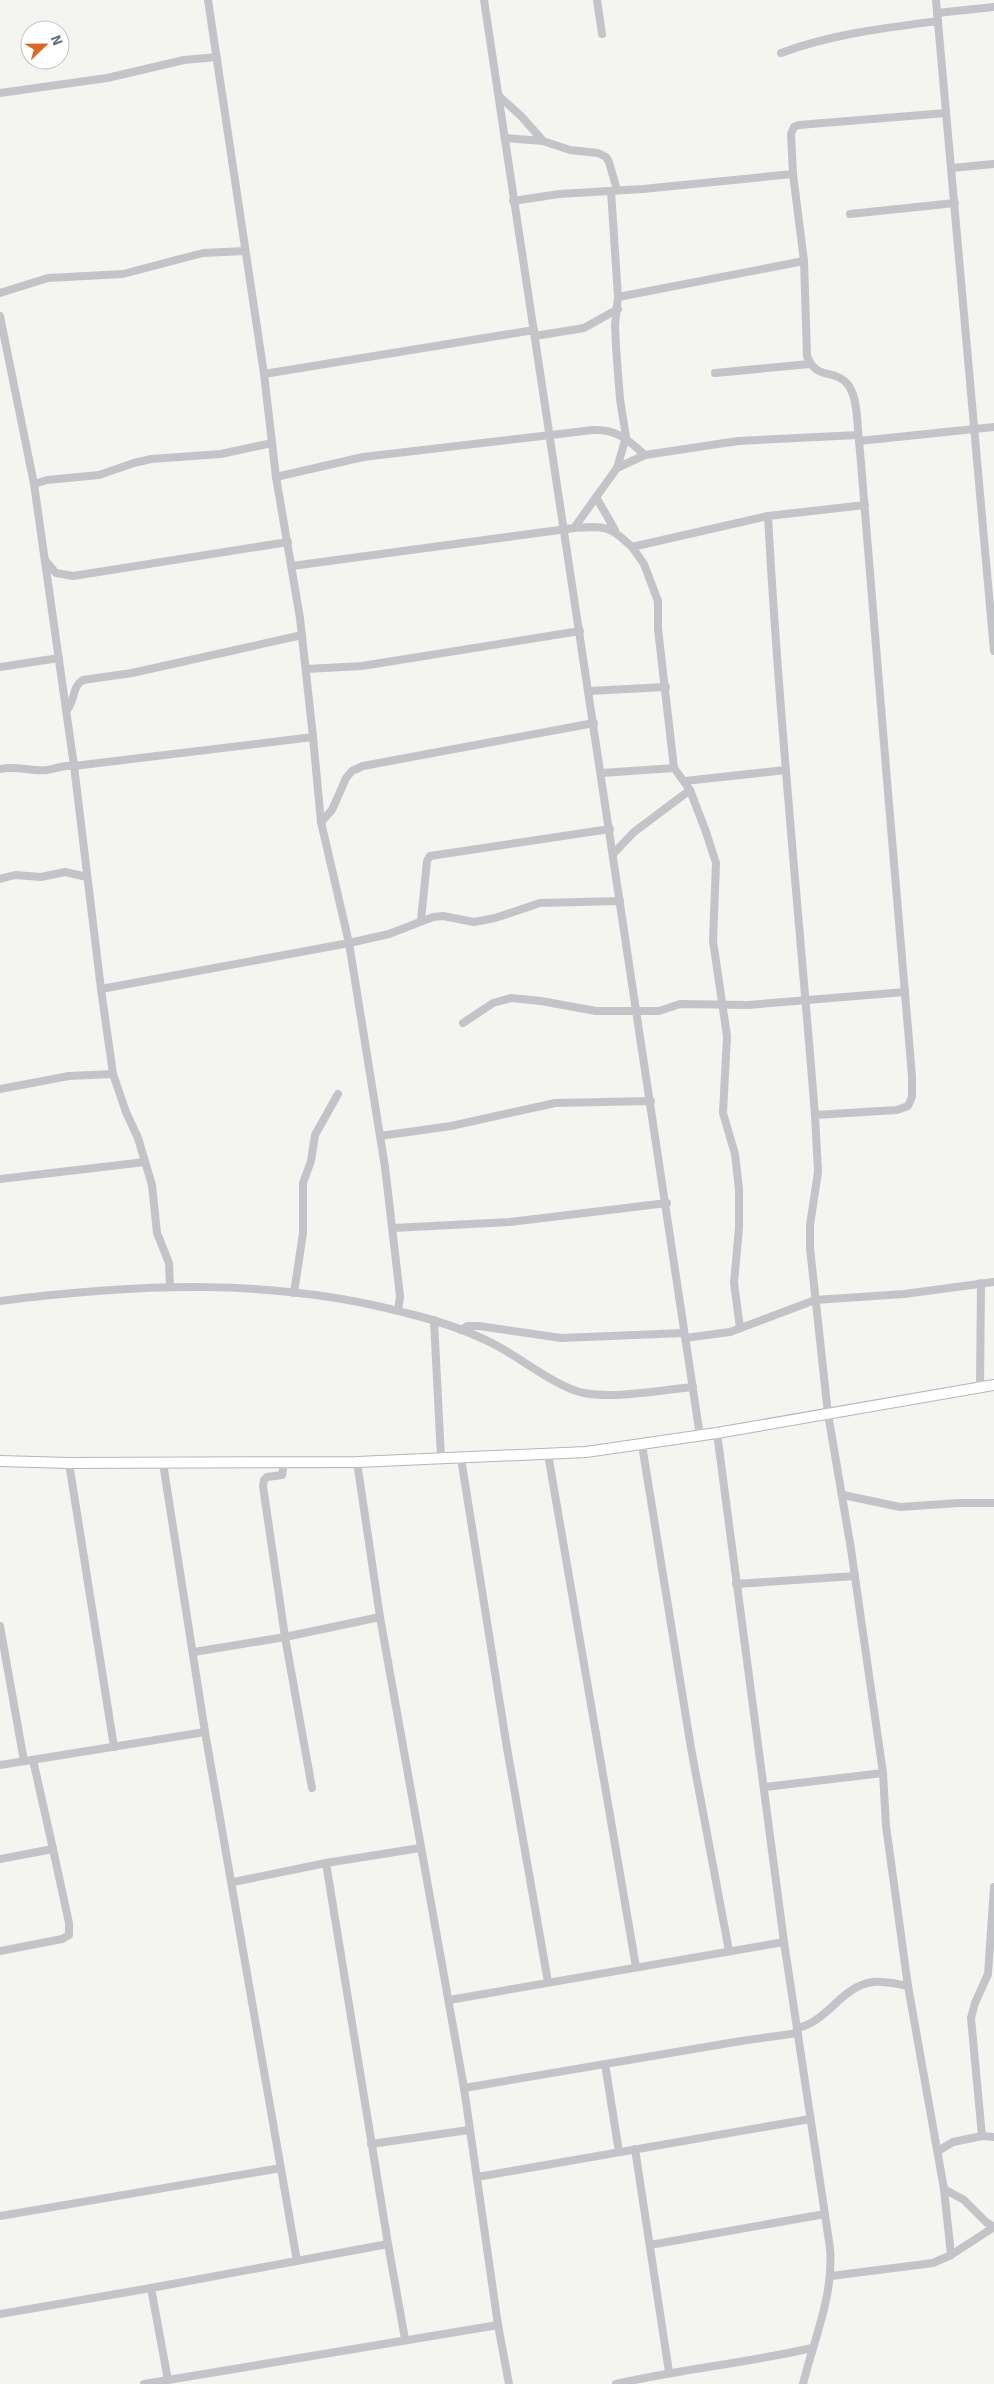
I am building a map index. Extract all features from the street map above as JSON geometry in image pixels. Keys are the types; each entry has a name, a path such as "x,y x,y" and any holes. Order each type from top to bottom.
{"street":[{"path":"208,0 264,374 276,478 302,635 321,822 349,943 380,1136 400,1296 398,1311"},
{"path":"484,0 506,138 513,201 602,773 700,1436"},
{"path":"597,0 602,34"},
{"path":"936,0 994,651"},
{"path":"781,52 813,41 845,34 994,7"},
{"path":"0,92 107,78 184,60 217,57"},
{"path":"500,97 522,117 543,142"},
{"path":"815,1115 903,1109 911,1102 912,1076 891,848 859,438 850,388 836,375 819,373 810,364 805,348 804,262 793,174 791,134 794,127 799,124 946,113"},
{"path":"506,138 543,142 570,150 598,153 606,156 614,190 618,297 615,325 616,347 620,399 626,437 618,468 574,528"},
{"path":"952,168 994,164"},
{"path":"513,201 559,194 793,174"},
{"path":"850,214 955,203"},
{"path":"0,293 48,278 123,274 203,253 245,251"},
{"path":"618,297 804,262"},
{"path":"264,374 534,333 584,328 618,309"},
{"path":"0,316 34,484 74,766 100,989 114,1074 152,1186 157,1233 169,1263 170,1287"},
{"path":"715,373 810,364"},
{"path":"618,468 644,455 768,438 859,438 994,427"},
{"path":"276,478 363,457 477,442 604,430 626,437 644,455"},
{"path":"34,484 47,480 99,475 134,462 151,459 221,454 272,444"},
{"path":"596,497 615,530 632,547 644,564 658,601 658,629 674,768 690,790 716,863 712,941 727,1036 723,1113 735,1154 739,1189 739,1228 734,1283 740,1328"},
{"path":"632,547 768,516 865,505"},
{"path":"768,516 776,662 815,1115 818,1172 810,1236 815,1300 828,1414 843,1495 883,1773 886,1826 908,1986 938,2151 951,2255"},
{"path":"292,566 564,529 596,526 615,530"},
{"path":"45,560 56,573 73,576 288,542"},
{"path":"306,669 372,664 580,631"},
{"path":"66,711 72,702 74,690 83,680 132,673 302,635"},
{"path":"0,667 59,658"},
{"path":"589,691 666,687"},
{"path":"321,822 332,810 346,778 352,771 363,766 594,722"},
{"path":"0,769 14,767 46,770 63,765 74,766 313,737"},
{"path":"602,773 674,768"},
{"path":"685,781 786,770"},
{"path":"613,854 634,832 690,790"},
{"path":"421,920 427,861 430,856 610,829"},
{"path":"0,878 15,876 41,877 65,872 87,877"},
{"path":"100,989 349,943 389,934 421,920 439,916 469,922 484,922 540,903 620,901"},
{"path":"463,1023 493,1003 511,998 541,1001 596,1011 659,1011 680,1004 723,1005 904,992"},
{"path":"0,1089 69,1076 114,1074"},
{"path":"294,1293 303,1233 303,1183 311,1162 315,1135 338,1094"},
{"path":"380,1136 451,1126 555,1103 651,1101"},
{"path":"0,1179 145,1162"},
{"path":"393,1228 510,1222 666,1203"},
{"path":"980,1282 980,1387"},
{"path":"461,1330 467,1326 479,1326 561,1338 721,1335 815,1300 904,1294 980,1282 994,1282"},
{"path":"0,1300 73,1291 170,1287 217,1287 294,1293 367,1303 434,1320 483,1338 555,1380 582,1393 600,1394 693,1387"},
{"path":"434,1320 441,1458"},
{"path":"0,1461 69,1464 284,1463 548,1454 642,1446 994,1385"},
{"path":"717,1433 784,1942 825,2214 831,2276 803,2384"},
{"path":"642,1446 691,1748 729,1951"},
{"path":"548,1454 636,1967"},
{"path":"461,1458 496,1681 548,1982"},
{"path":"357,1462 380,1617 464,2088 498,2325 509,2384"},
{"path":"163,1463 205,1732 233,1882 297,2261"},
{"path":"284,1463 282,1475 267,1477 263,1483 285,1637 312,1788"},
{"path":"69,1464 114,1747"},
{"path":"843,1495 900,1507 994,1503"},
{"path":"736,1584 855,1576"},
{"path":"194,1652 285,1637 380,1617"},
{"path":"0,1626 24,1761"},
{"path":"0,1765 205,1732"},
{"path":"0,1951 62,1940 69,1935 69,1923 33,1760"},
{"path":"765,1787 883,1773"},
{"path":"233,1882 326,1863 420,1848"},
{"path":"0,1859 53,1849"},
{"path":"326,1863 371,2144 405,2339"},
{"path":"982,2136 971,2018 975,2003 988,1974 994,1887"},
{"path":"449,2000 784,1942"},
{"path":"464,2088 798,2031 818,2019 848,1992 858,1986 877,1982 908,1986"},
{"path":"605,2064 619,2152"},
{"path":"477,2177 810,2119"},
{"path":"371,2144 469,2130"},
{"path":"938,2151 953,2142 982,2136 994,2137"},
{"path":"635,2149 669,2372"},
{"path":"0,2216 281,2168"},
{"path":"831,2276 932,2263 951,2255 994,2227 986,2222 964,2200 944,2189"},
{"path":"650,2245 825,2214"},
{"path":"0,2314 388,2244"},
{"path":"151,2288 171,2379"},
{"path":"144,2384 498,2325"},
{"path":"616,2384 669,2372 750,2361 812,2348"},
{"path":"171,2379 183,2384"}]}
